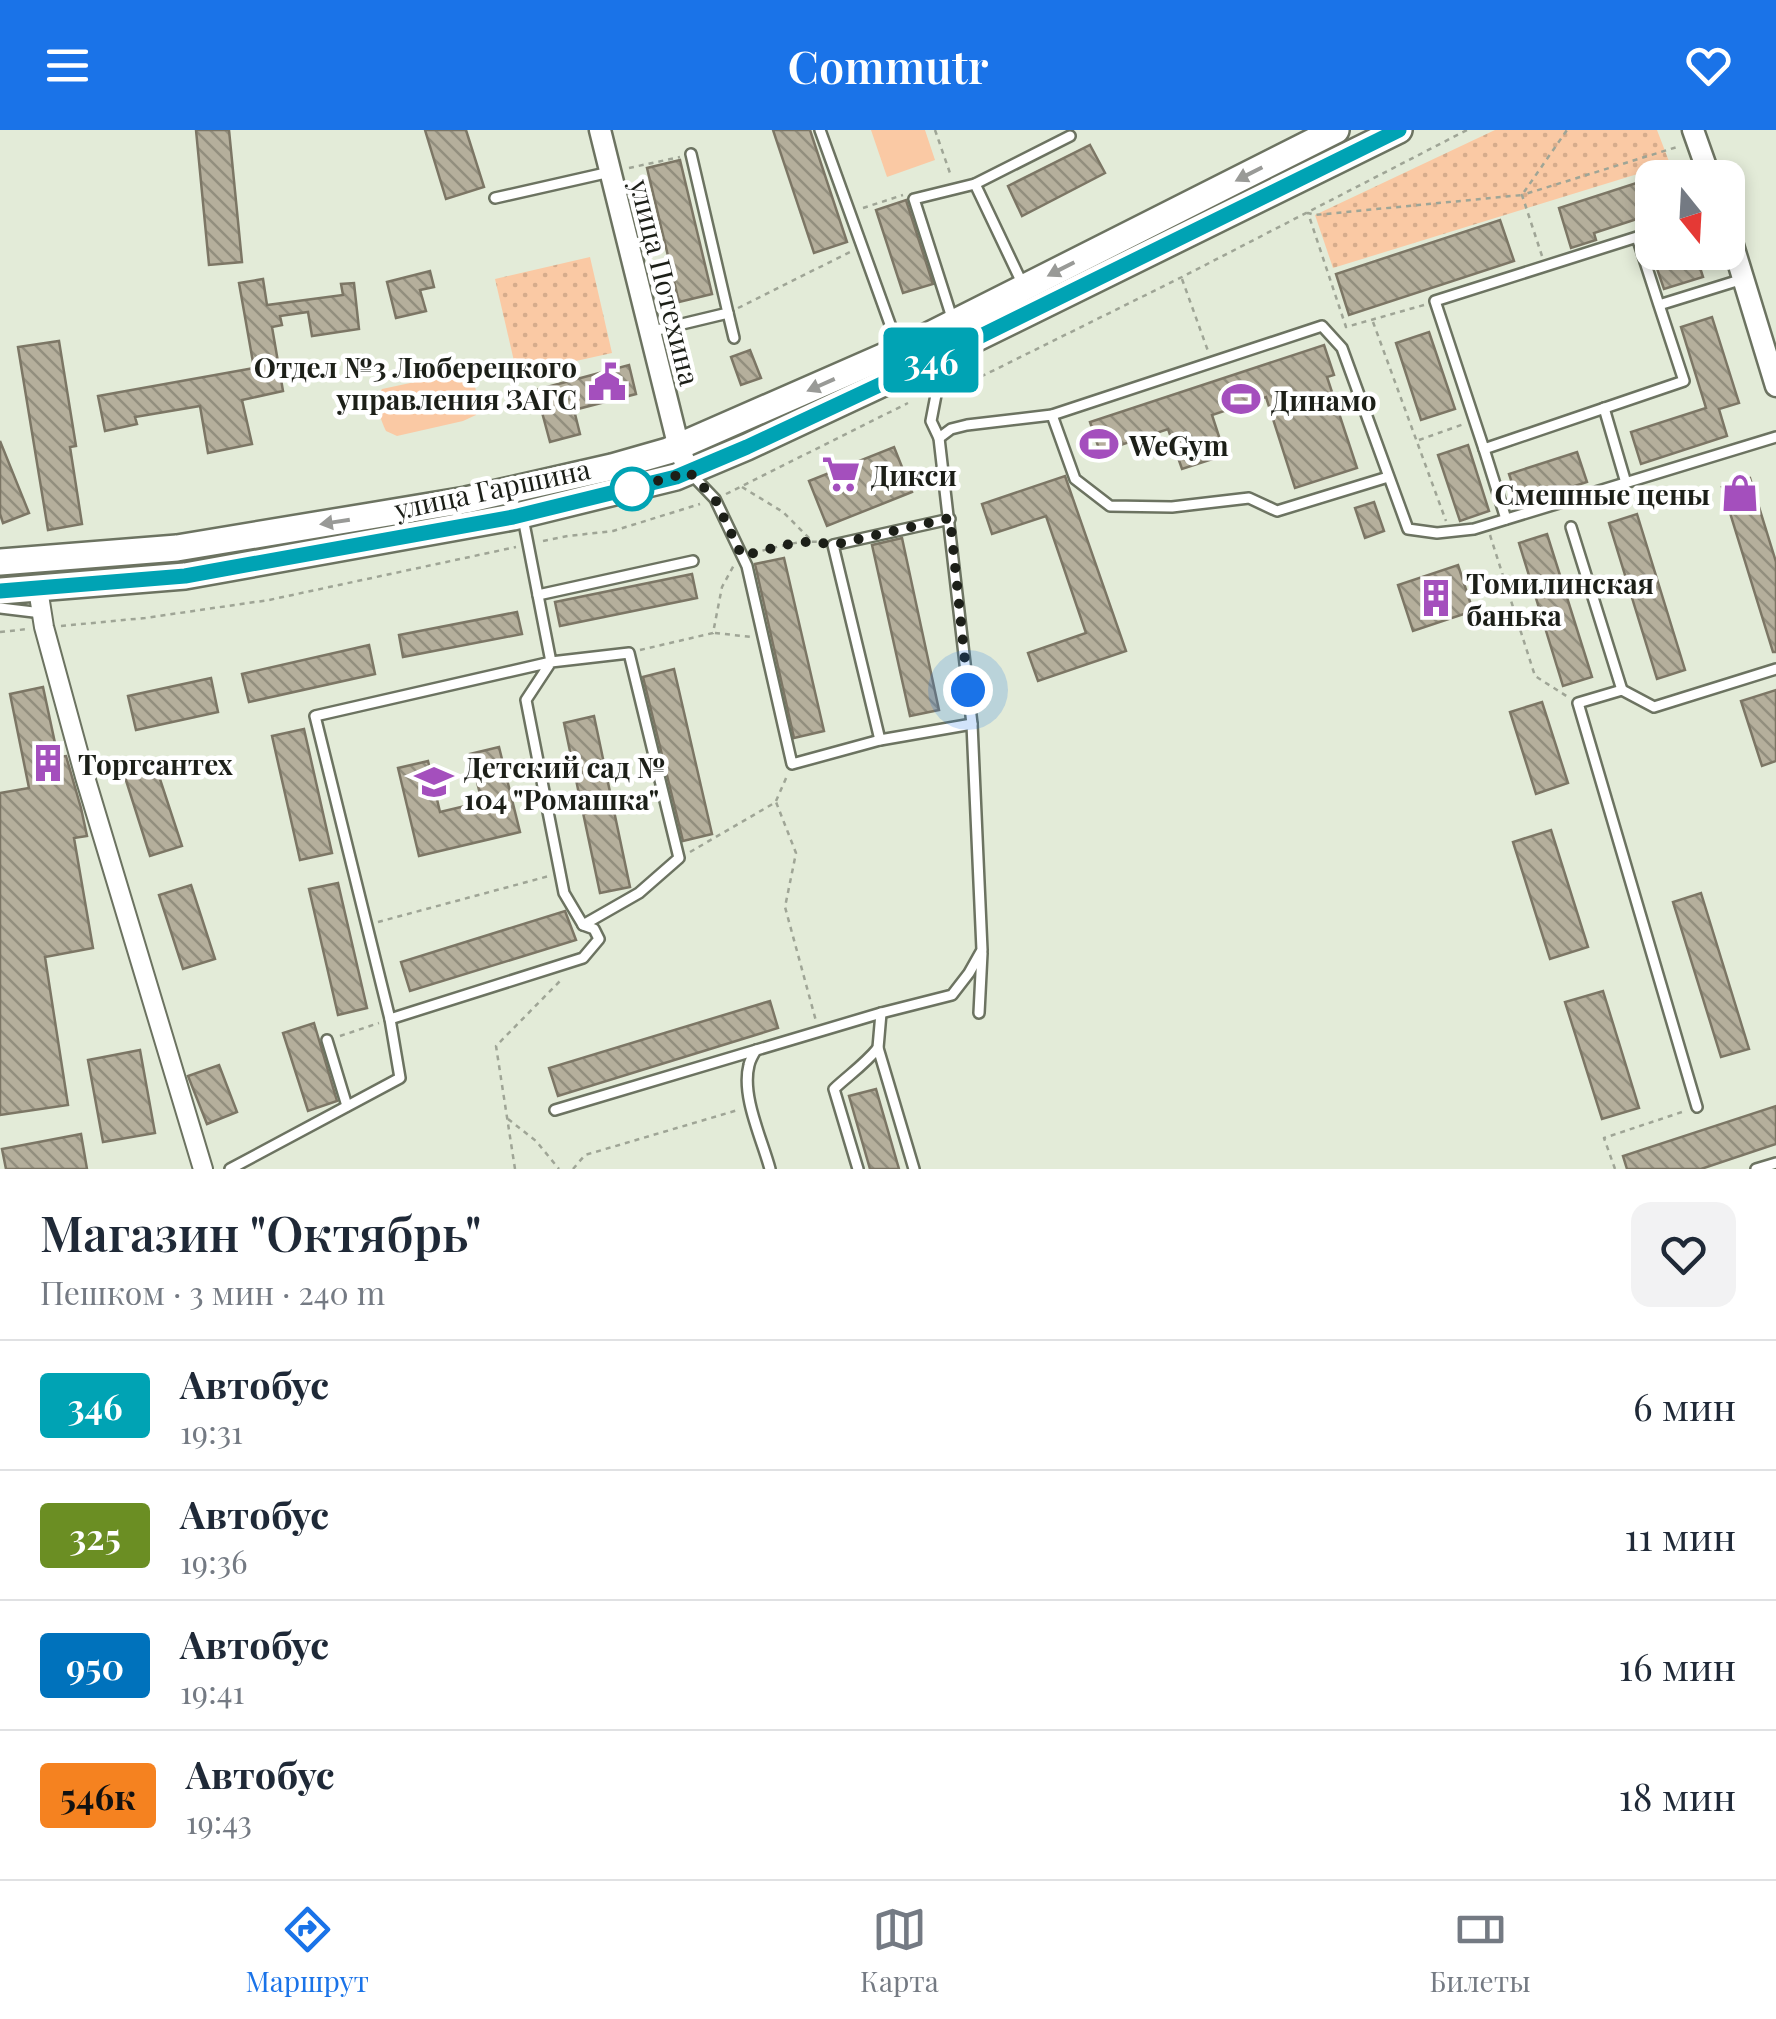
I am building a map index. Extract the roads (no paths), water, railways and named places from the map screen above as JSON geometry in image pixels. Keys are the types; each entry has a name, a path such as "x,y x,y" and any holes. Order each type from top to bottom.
{"main road":[{"name":"улица Гаршина","path":"0,562 177,548 466,500 679,448 909,358 954,323 1336,130"},
{"name":"улица Гаршина","path":"0,590 41,609 185,576 522,515 689,472 909,358 1399,130"}],"street":[{"name":"улица Потехина","path":"600,130 679,448 689,472"},
{"path":"1694,130 1704,160"},
{"path":"1740,270 1776,386"},
{"path":"41,609 90,796 203,1169"}],"lane":[{"path":"820,130 862,246 909,358 936,394 931,421 939,438 950,518 972,724 982,950 979,1013"},
{"path":"954,323 914,199 975,184 1070,136"},
{"path":"691,154 734,338"},
{"path":"495,198 610,172"},
{"path":"975,184 1024,288"},
{"path":"1484,448 1684,382 1637,236 1435,301 1506,519"},
{"path":"1659,305 1743,280"},
{"path":"650,331 728,313"},
{"path":"939,438 950,429 968,424 1052,415 1322,326 1342,348 1408,529 1437,534 1486,525 1776,437"},
{"path":"1604,408 1626,483"},
{"path":"1052,415 1075,478 1110,506 1172,507 1249,498 1277,511 1388,477"},
{"path":"689,472 715,499 747,566 792,764 880,740 972,724"},
{"path":"390,1019 583,958 599,938 594,930 582,925 564,893 526,700 551,662 522,515"},
{"path":"880,740 833,545 950,518"},
{"path":"1571,528 1622,690"},
{"path":"538,594 693,561"},
{"path":"0,608 41,609"},
{"path":"230,1169 400,1078 390,1019 316,716 551,662 629,653 679,858 639,893 582,925"},
{"path":"1697,1107 1578,703 1622,690 1654,707 1776,669"},
{"path":"555,1110 881,1013 952,996 970,974 982,950"},
{"path":"881,1013 878,1048 914,1169"},
{"path":"326,1040 347,1106"},
{"path":"858,1169 834,1089 878,1048"},
{"path":"756,1050 749,1065 751,1106 770,1169"},
{"path":"1756,1169 1776,1163"}],"place":[{"name":"Отдел №3 Люберецкого управления ЗАГС","path":"607,382"},
{"name":"Динамо","path":"1241,399"},
{"name":"WeGym","path":"1099,444"},
{"name":"Дикси","path":"841,474"},
{"name":"Смешные цены","path":"1740,493"},
{"name":"Томилинская банька","path":"1436,598"},
{"name":"Торгсантех","path":"48,763"},
{"name":"Детский сад № 104 \"Ромашка\"","path":"434,782"}]}
